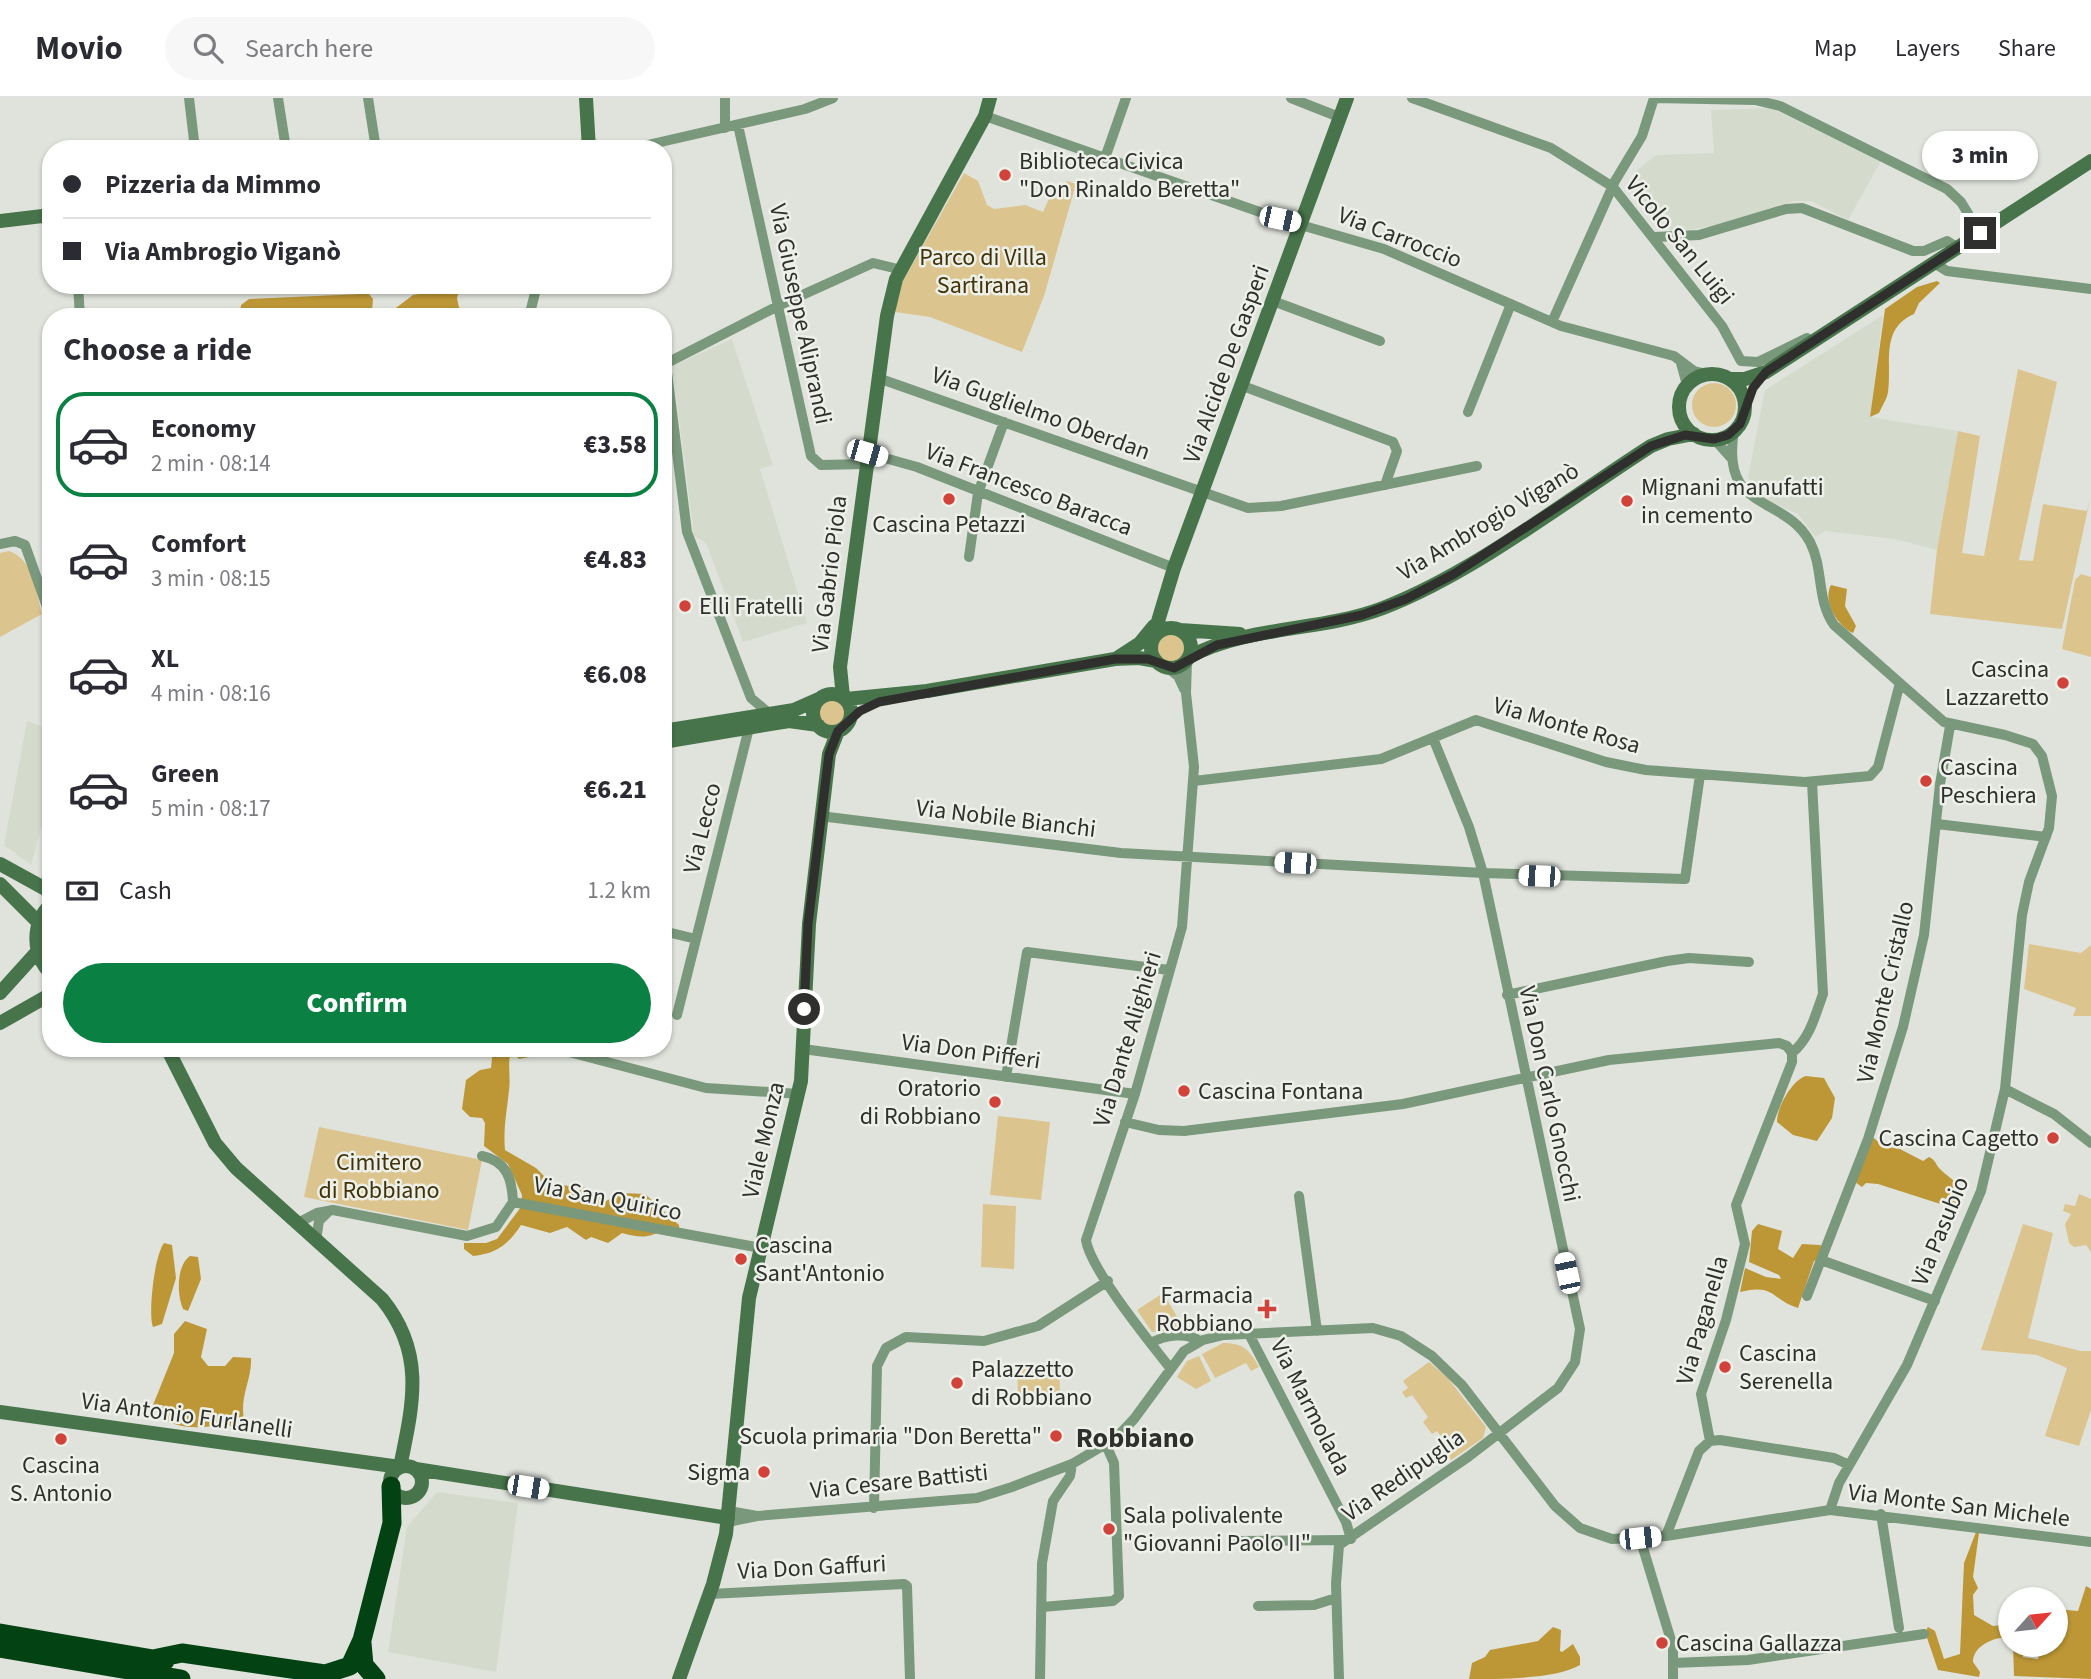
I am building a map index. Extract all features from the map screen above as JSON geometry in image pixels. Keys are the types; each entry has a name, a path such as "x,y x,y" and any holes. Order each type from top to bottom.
{"highway":[{"path":"153,1659 182,1653 325,1674 350,1665 362,1640 392,1523 391,1486"},
{"path":"392,1523 416,1491"},
{"path":"0,1633 287,1679"},
{"path":"362,1640 363,1662 376,1679"},
{"path":"0,1648 181,1679"}],"main road":[{"path":"586,98 588,140"},
{"path":"899,268 985,116 990,98"},
{"name":"Via Alcide De Gasperi","path":"1152,642 1174,568 1347,98"},
{"path":"1687,385 1707,374 1730,379 1752,377 1766,372 2091,161"},
{"path":"0,221 42,216"},
{"name":"Via Gabrio Piola","path":"834,698 841,670 866,458 887,316 899,268"},
{"path":"1714,439 1734,431 1753,388 1766,372"},
{"path":"1730,379 1741,392 1745,408"},
{"name":"Via Ambrogio Viganò","path":"1651,446 1680,414 1682,394 1687,385"},
{"path":"1680,414 1694,434"},
{"name":"Via Ambrogio Viganò","path":"1188,659 1217,645 1259,634 1362,615 1427,589 1651,446 1668,439 1694,434 1714,439"},
{"path":"672,740 748,723 770,714 834,698 921,691 1115,659 1139,658 1179,667 1188,659 1191,645 1165,619 1161,605"},
{"path":"1115,659 1146,638 1157,622"},
{"path":"1115,659 1152,642 1162,630 1176,629"},
{"name":"Via Ambrogio Viganò","path":"1176,629 1259,634"},
{"path":"1152,642 1162,665"},
{"path":"841,670 854,686 867,692 906,688 921,691"},
{"path":"672,730 789,721 820,727 844,726 875,703 921,691"},
{"path":"834,698 851,708 844,726"},
{"name":"Viale Monza","path":"829,754 813,712 834,698"},
{"name":"Viale Monza","path":"680,1679 710,1594 728,1521 749,1298 799,1094 808,924 820,816 829,754 844,726"},
{"path":"0,864 42,887"},
{"path":"0,884 39,923"},
{"path":"42,918 39,923 37,952 42,960"},
{"path":"0,993 37,952"},
{"path":"0,1023 42,999"},
{"path":"172,1057 215,1143 236,1168 382,1299 405,1332 414,1377 405,1446 409,1468 422,1476 416,1491 398,1496 367,1463"},
{"name":"Via Antonio Furlanelli","path":"0,1412 409,1468 728,1521"},
{"path":"391,1486 391,1477 409,1468"},
{"name":"Via Antonio Furlanelli","path":"416,1491 450,1475"}],"street":[{"path":"189,98 194,140"},
{"path":"278,98 285,140"},
{"path":"369,98 375,140"},
{"path":"725,98 725,128"},
{"path":"670,140 805,109 833,98"},
{"path":"1105,158 1126,98"},
{"path":"1291,98 1339,117"},
{"name":"Vicolo San Luigi","path":"1412,98 1551,148 1613,187 1655,237 1722,326 1737,357 1750,363 1764,360 1811,336 1821,336"},
{"path":"1552,322 1613,187 1642,136 1655,98 1755,100 1780,106 1947,189 1961,202 1980,233"},
{"name":"Via Carroccio","path":"985,116 1384,249 1578,333 1679,359 1694,371 1707,374"},
{"name":"Via Giuseppe Aliprandi","path":"738,125 811,456 818,464 866,458"},
{"path":"1655,237 1699,235 1786,209 1802,208 1913,251 1924,251 1947,241 1958,248"},
{"path":"672,360 778,306 873,263 899,268"},
{"path":"1934,263 1947,271 2091,289"},
{"path":"1273,301 1380,341"},
{"path":"1468,412 1511,304"},
{"path":"1679,359 1687,385"},
{"name":"Via Guglielmo Oberdan","path":"878,378 1240,507 1263,508 1476,467"},
{"path":"1243,386 1393,442 1397,452 1385,485"},
{"path":"672,417 687,532 751,698 770,714"},
{"path":"969,557 978,493 1004,422"},
{"path":"1734,431 1734,463"},
{"path":"1714,439 1726,449 1745,491 1798,527 1809,541 1824,606 1834,625 1950,726"},
{"name":"Via Francesco Baracca","path":"866,458 917,467 1174,568"},
{"path":"0,544 15,541 25,545 42,593"},
{"name":"Via Dante Alighieri","path":"1170,1368 1088,1252 1086,1240 1135,1094 1182,928 1194,781 1194,756 1186,693 1188,659"},
{"name":"Via Dante Alighieri","path":"1162,665 1178,676 1186,693"},
{"name":"Via Monte Rosa","path":"1194,781 1381,759 1465,723 1482,720 1606,762 1646,770 1812,782 1876,773 1900,683"},
{"name":"Via Lecco","path":"677,1015 748,723 751,698"},
{"name":"Via Pasubio","path":"1830,1510 1849,1465 1907,1364 1980,1191 2005,1089 2022,915 2029,882 2046,837 2052,796 2042,756 2033,744 2005,735 1950,726"},
{"name":"Via Monte Cristallo","path":"1807,1296 1868,1139 1903,1027 1924,935 1950,726"},
{"name":"Via Don Carlo Gnocchi","path":"1433,738 1469,827 1483,873 1578,1322 1580,1343 1575,1362 1564,1382 1499,1433"},
{"name":"Via Nobile Bianchi","path":"820,816 1121,853 1483,873 1685,879 1700,775"},
{"path":"1125,1122 1159,1130 1184,1131 1403,1104 1609,1060 1779,1043 1787,1045 1792,1053 1802,1045 1823,995 1812,782"},
{"path":"1937,824 2046,837"},
{"path":"672,933 696,939"},
{"path":"1006,1077 1027,952 1170,970"},
{"path":"1507,995 1667,961 1699,958 1749,962"},
{"name":"Via Don Pifferi","path":"803,1049 1135,1094"},
{"name":"Via Paganella","path":"1710,1441 1701,1394 1726,1320 1745,1244 1736,1205 1792,1062 1792,1053"},
{"path":"588,1057 706,1088 799,1094"},
{"path":"2005,1089 2054,1114 2091,1143"},
{"path":"482,1156 499,1162 506,1169 513,1202"},
{"path":"1299,1196 1317,1331"},
{"name":"Via San Quirico","path":"333,1209 467,1236 496,1227 513,1202 761,1248"},
{"path":"298,1223 317,1213 333,1209"},
{"path":"317,1240 319,1220 333,1209"},
{"path":"1821,1259 1935,1301"},
{"path":"874,1508 877,1366 886,1348 909,1337 994,1340 1046,1322 1108,1281"},
{"name":"Via Monte San Michele","path":"1106,1445 1134,1419 1184,1351 1200,1341 1217,1335 1373,1328 1401,1336 1447,1369 1556,1506 1572,1522 1602,1537 1666,1536 1830,1510 1881,1514 2091,1542"},
{"name":"Via Marmolada","path":"1249,1334 1346,1522 1347,1540"},
{"name":"Via Monte San Michele","path":"1151,1343 1172,1336 1190,1336 1200,1341"},
{"name":"Via Redipuglia","path":"1339,1679 1336,1598 1338,1550 1347,1540 1499,1433"},
{"path":"1666,1536 1699,1451 1710,1441 1720,1440 1834,1458 1849,1465"},
{"path":"1042,1607 1116,1599 1120,1593 1114,1463 1106,1445"},
{"name":"Via Cesare Battisti","path":"728,1521 757,1516 984,1497 1072,1464 1106,1445"},
{"path":"1040,1679 1042,1563 1053,1501 1070,1476 1072,1464"},
{"path":"1881,1514 1899,1628"},
{"path":"1640,1538 1673,1647 1673,1679"},
{"path":"1235,1541 1347,1540"},
{"name":"Via Don Gaffuri","path":"710,1594 904,1584 907,1586 911,1679"},
{"path":"1258,1605 1314,1605 1336,1598"},
{"path":"1673,1663 1760,1658 1924,1634"}],"shaded area":[{"path":"1771,108 1881,161 1848,220 1811,201 1794,201 1713,226 1674,232 1659,223 1627,187 1635,172 1656,155 1714,153 1711,110"},
{"path":"1937,281 1940,283 1919,303 1914,314 1896,328 1890,347 1887,395 1879,413 1870,417 1885,309 1917,287"},
{"path":"369,294 373,299 372,308 241,308 249,299"},
{"path":"458,294 459,308 396,308 413,295"},
{"path":"1883,315 1870,417 1958,431 1937,550 1895,539 1825,531 1815,537 1798,514 1771,502 1753,487 1748,477 1765,390"},
{"path":"732,339 773,465 760,469 807,623 743,642 706,543 694,536 672,366"},
{"path":"1831,585 1847,589 1845,606 1856,626 1853,633 1842,625 1833,613 1829,599"},
{"path":"27,721 42,727 42,828 31,865 4,845"},
{"path":"492,1057 510,1057 505,1150 536,1168 552,1184 587,1188 606,1201 622,1193 645,1194 679,1225 680,1236 675,1237 661,1231 642,1236 622,1233 608,1243 591,1237 586,1240 567,1227 550,1233 521,1225 506,1243 495,1251 473,1256 464,1249 464,1243 486,1243 497,1239 521,1207 522,1195 508,1164 484,1146 485,1123 482,1118 470,1117 462,1109 466,1080 480,1070 491,1068"},
{"path":"1806,1076 1824,1078 1835,1098 1832,1118 1817,1141 1793,1135 1777,1122 1786,1095"},
{"path":"1874,1138 1883,1146 1900,1149 1923,1161 1929,1157 1933,1159 1960,1189 1956,1209 1878,1184 1866,1183 1862,1187 1855,1182 1869,1141"},
{"path":"1758,1224 1782,1231 1778,1249 1793,1258 1802,1244 1825,1248 1821,1260 1814,1261 1798,1308 1767,1291 1740,1292 1745,1268 1766,1277 1781,1279 1779,1275 1749,1262 1752,1231"},
{"path":"164,1243 172,1245 176,1278 162,1324 153,1327 153,1285 157,1260"},
{"path":"190,1256 198,1257 201,1279 188,1311 183,1309 181,1303 179,1281 182,1267"},
{"path":"185,1321 207,1329 201,1357 208,1366 225,1366 233,1357 251,1358 241,1432 235,1431 227,1423 201,1427 175,1424 160,1417 163,1405 153,1405 174,1353 174,1334"},
{"path":"437,1492 518,1503 496,1672 388,1652 407,1527"},
{"path":"1976,1532 1979,1533 1973,1577 1978,1588 1973,1595 1974,1615 1993,1626 1998,1625 1998,1638 1981,1646 1974,1656 1973,1662 1980,1672 1979,1677 1938,1670 1925,1632 1928,1627 1935,1631 1944,1659 1960,1654 1964,1563"},
{"path":"2086,1586 2091,1589 2091,1679 2014,1676 2013,1657 2068,1657 2068,1610 2078,1611"},
{"path":"1553,1627 1561,1630 1560,1651 1573,1644 1580,1657 1580,1665 1543,1676 1469,1679 1472,1663 1485,1657 1490,1650 1538,1641"}],"green space":[{"name":"Parco di Villa Sartirana","path":"964,173 978,181 987,205 994,209 1025,205 1043,212 1055,185 1064,185 1067,181 1076,184 1044,296 1022,352 930,317 895,312 899,288"},
{"path":"2018,369 2057,382 2019,560 2033,561 2043,504 2087,511 2091,495 2062,629 1930,614 1937,550 1958,431 1980,436 1962,553 1984,556"},
{"path":"1714,383 1723,384 1730,389 1735,396 1735,414 1730,421 1723,426 1714,427 1705,426 1698,421 1693,414 1692,405 1693,396 1698,389 1705,384"},
{"path":"9,551 24,561 29,569 42,614 0,637 0,553"},
{"path":"2081,574 2091,577 2091,657 2062,649 2075,580"},
{"path":"1171,633 1177,634 1185,642 1185,654 1177,662 1171,663 1165,662 1157,654 1156,648 1157,642 1165,634"},
{"path":"832,698 843,702 847,713 843,724 832,728 821,724 817,713 821,702"},
{"path":"2029,944 2081,953 2091,945 2091,1016 2073,1016 2076,1008 2024,989"},
{"path":"998,1116 1050,1122 1041,1200 990,1195"},
{"name":"Cimitero di Robbiano","path":"319,1127 482,1160 468,1230 304,1197"},
{"path":"2079,1194 2091,1199 2091,1252 2086,1245 2074,1247 2069,1243 2065,1224 2071,1214 2063,1211 2065,1204 2075,1206"},
{"path":"983,1204 1016,1206 1014,1269 981,1267"},
{"path":"2023,1224 2053,1233 2028,1338 2091,1351 2091,1410 2079,1446 2045,1436 2067,1368 2037,1355 1981,1350"},
{"path":"1163,1293 1185,1330 1152,1332 1137,1310"},
{"path":"1223,1343 1245,1348 1259,1367 1251,1371 1246,1363 1215,1378 1202,1354"},
{"path":"1199,1356 1211,1381 1196,1389 1177,1377 1187,1361"},
{"path":"1429,1362 1447,1377 1486,1427 1483,1438 1451,1460 1448,1455 1452,1452 1437,1431 1432,1434 1423,1422 1428,1417 1412,1395 1406,1398 1402,1392 1408,1388 1403,1381"},
{"path":"1059,1366 1060,1394 1018,1396 1017,1368"}],"place":[{"name":"Biblioteca Civica \"Don Rinaldo Beretta\"","path":"1005,175"},
{"name":"Cascina Petazzi","path":"949,499"},
{"name":"Mignani manufatti in cemento","path":"1627,501"},
{"name":"Elli Fratelli","path":"685,606"},
{"name":"Cascina Lazzaretto","path":"2063,683"},
{"name":"Cascina Peschiera","path":"1926,781"},
{"name":"Cascina Fontana","path":"1184,1091"},
{"name":"Oratorio di Robbiano","path":"995,1102"},
{"name":"Cascina Cagetto","path":"2053,1138"},
{"name":"Cascina Sant'Antonio","path":"741,1259"},
{"name":"Farmacia Robbiano","path":"1267,1309"},
{"name":"Cascina Serenella","path":"1725,1367"},
{"name":"Palazzetto di Robbiano","path":"957,1383"},
{"name":"Scuola primaria \"Don Beretta\"","path":"1056,1436"},
{"name":"Cascina S. Antonio","path":"61,1439"},
{"name":"Sigma","path":"764,1472"},
{"name":"Sala polivalente \"Giovanni Paolo II\"","path":"1109,1529"},
{"name":"Cascina Gallazza","path":"1662,1643"}],"district":[{"name":"Robbiano","path":"1135,1437"}],"route":[{"path":"804,1009 808,924 829,754 838,731 866,708 879,702 927,691 1115,659 1148,659 1164,667 1179,667 1189,657 1209,647 1259,634 1315,626 1362,615 1406,599 1454,574 1651,446 1685,435 1694,434 1707,439 1728,435 1740,424 1748,398 1766,372 1980,233"}]}
